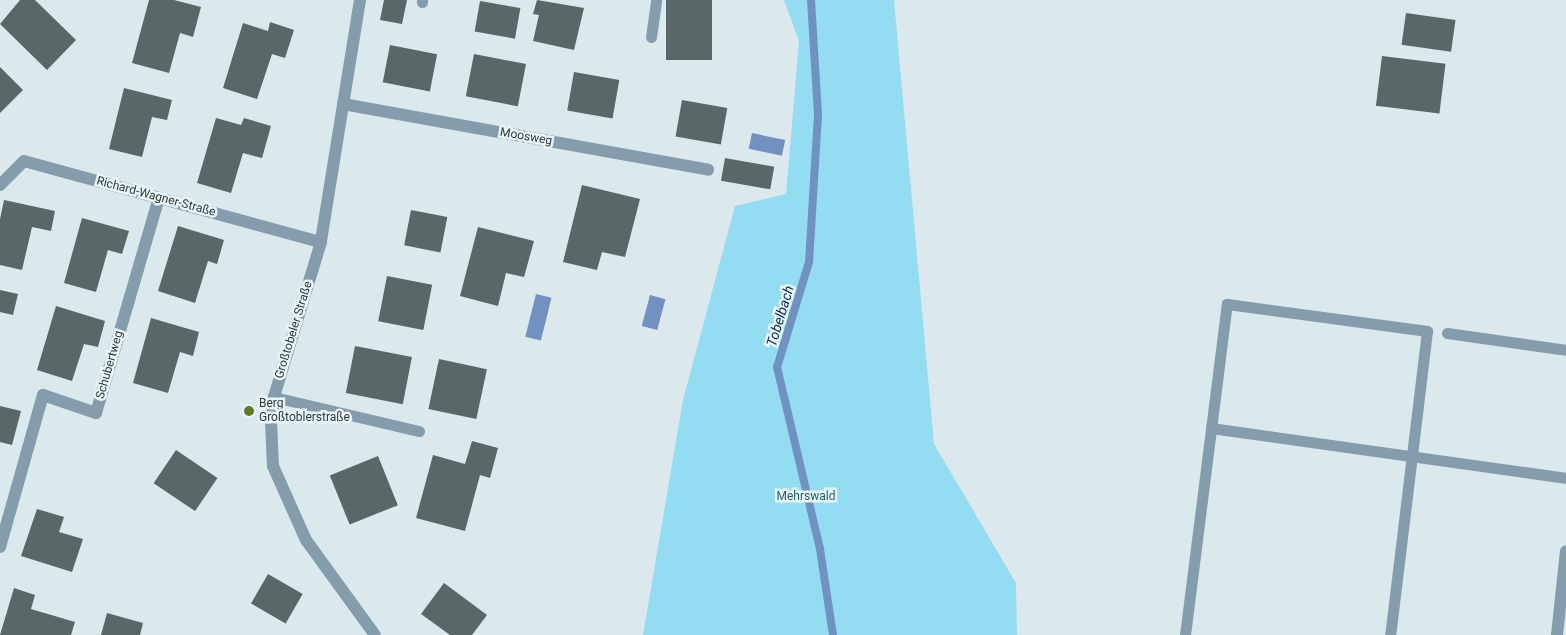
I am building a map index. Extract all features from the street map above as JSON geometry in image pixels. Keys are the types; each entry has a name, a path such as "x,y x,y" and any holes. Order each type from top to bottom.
{"street":[{"name":"Großtobeler Straße","path":"360,0 321,242 274,397 273,466 306,540 376,635"},
{"name":"Moosweg","path":"343,104 708,170"},
{"name":"Richard-Wagner-Straße","path":"0,185 24,161 321,242"},
{"name":"Schubertweg","path":"0,547 43,395 96,413 159,198"},
{"path":"1557,635 1566,551"}],"lane":[{"path":"651,37 656,0"},
{"path":"1185,635 1228,304 1428,331 1390,635"},
{"path":"1447,333 1566,350"},
{"path":"274,397 419,431"},
{"path":"1211,428 1566,478"}],"green space":[{"name":"Mehrswald","path":"784,0 894,0 934,444 1016,583 1017,635 643,635 683,400 735,206 786,194 799,41"}],"shaded area":[{"path":"752,133 785,140 782,156 749,149"},
{"path":"536,294 552,298 541,341 525,337"},
{"path":"650,295 665,299 657,330 642,326"}],"building":[{"path":"20,0 35,0 76,40 47,70 0,24"},
{"path":"149,0 174,0 201,7 193,37 180,33 169,73 132,63"},
{"path":"384,0 407,0 402,24 380,20"},
{"path":"537,0 584,8 574,50 533,41 539,15 533,14"},
{"path":"666,0 712,0 712,60 666,60"},
{"path":"480,1 520,8 515,39 475,32"},
{"path":"1406,13 1456,20 1451,52 1402,45"},
{"path":"270,22 294,30 285,58 272,54 257,99 223,88 243,23 268,31"},
{"path":"390,45 437,54 430,91 383,82"},
{"path":"474,54 526,64 518,106 466,96"},
{"path":"1382,56 1446,64 1439,113 1376,106"},
{"path":"0,67 23,90 0,113"},
{"path":"574,72 619,80 613,118 567,110"},
{"path":"124,88 172,100 167,120 152,117 142,157 109,149"},
{"path":"682,100 727,108 721,144 676,136"},
{"path":"216,118 241,125 244,118 271,126 262,158 243,153 231,193 197,183"},
{"path":"725,158 774,167 770,189 721,181"},
{"path":"582,185 640,199 625,257 602,252 597,270 563,262"},
{"path":"4,200 55,211 51,231 32,227 22,270 0,265 0,219"},
{"path":"411,210 447,217 440,252 404,245"},
{"path":"82,218 129,231 122,254 108,250 96,292 64,283"},
{"path":"178,226 224,240 217,264 208,261 195,303 158,291"},
{"path":"478,227 534,241 524,277 506,273 498,306 460,296"},
{"path":"387,276 432,285 423,330 378,321"},
{"path":"0,290 18,294 13,315 0,312"},
{"path":"56,306 105,321 98,347 84,344 72,381 37,370"},
{"path":"151,318 199,332 193,356 180,352 168,393 133,383"},
{"path":"355,346 412,357 403,404 346,393"},
{"path":"439,359 487,369 476,419 428,409"},
{"path":"0,406 21,411 12,445 0,442"},
{"path":"472,441 498,448 490,478 480,475 465,531 416,518 433,455 465,464"},
{"path":"176,450 217,478 195,511 154,483"},
{"path":"378,456 398,505 350,525 330,475"},
{"path":"37,509 64,517 59,532 83,539 72,572 21,556"},
{"path":"268,574 303,594 286,623 251,603"},
{"path":"444,583 487,615 472,635 450,635 421,614"},
{"path":"14,588 35,595 31,609 75,622 71,635 0,635"},
{"path":"107,613 143,623 140,635 101,635"}],"waterway":[{"name":"Tobelbach","path":"811,0 818,115 809,262 777,367 820,549 833,635"}],"place":[{"name":"Berg Großtoblerstraße","path":"249,411"}]}
